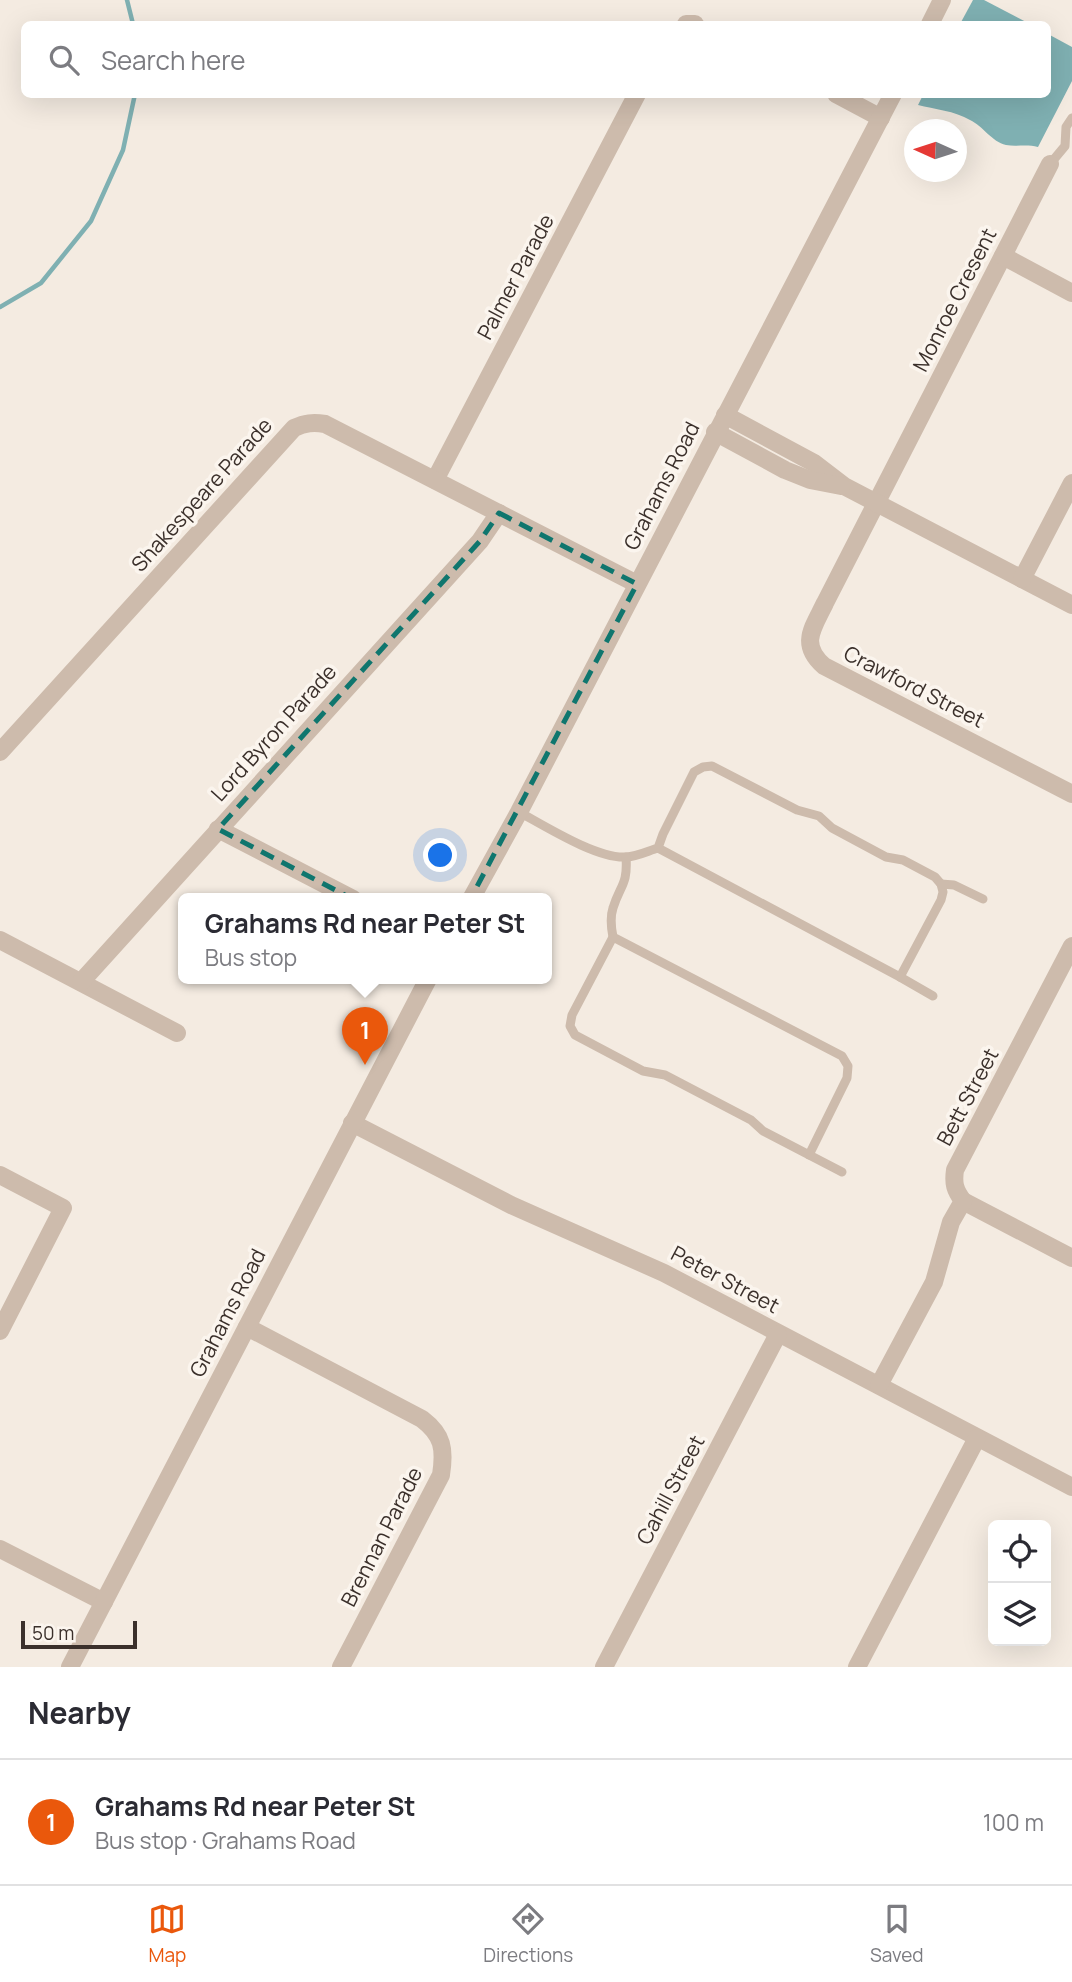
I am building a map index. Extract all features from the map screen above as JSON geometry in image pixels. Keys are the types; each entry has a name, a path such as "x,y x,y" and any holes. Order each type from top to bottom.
{"street":[{"path":"932,21 942,0"},
{"name":"Palmer Parade","path":"435,480 635,98"},
{"path":"844,98 881,118"},
{"name":"Grahams Road","path":"474,893 891,98"},
{"name":"Monroe Cresent","path":"876,503 1050,164"},
{"path":"1003,256 1072,293"},
{"path":"725,415 814,463 844,486 1072,605"},
{"name":"Shakespeare Parade","path":"0,752 294,428 304,423 325,424 637,583"},
{"path":"715,432 810,481 844,486"},
{"path":"1022,579 1072,483"},
{"name":"Crawford Street","path":"876,503 810,633 809,645 814,657 824,666 1072,794"},
{"name":"Lord Byron Parade","path":"80,982 480,541 499,513"},
{"path":"218,829 341,893"},
{"path":"0,940 177,1033"},
{"name":"Bett Street","path":"963,1201 953,1181 955,1170 1064,981 1072,946"},
{"name":"Grahams Road","path":"70,1667 425,984"},
{"name":"Peter Street","path":"352,1123 511,1205 664,1273 1072,1487"},
{"path":"0,1175 63,1208 0,1331"},
{"path":"878,1385 934,1282 951,1222 963,1201 1072,1258"},
{"name":"Brennan Parade","path":"247,1327 422,1419 434,1428 442,1443 444,1459 441,1475 341,1667"},
{"name":"Cahill Street","path":"604,1667 778,1334"},
{"path":"857,1667 977,1438"},
{"path":"0,1549 104,1602"}],"lane":[{"name":"Monroe Cresent","path":"1050,164 1065,146 1066,127 1072,118"},
{"path":"658,848 694,772 712,766 797,810 819,816 832,828 886,857 903,860 935,877 941,884 941,900 900,977"},
{"path":"519,811 580,845 600,852 626,858 658,848 933,996"},
{"path":"626,858 625,883 612,909 612,937 572,1015 570,1026 575,1035 643,1071 665,1075 751,1120 763,1132 842,1172"},
{"path":"941,884 954,885 983,899"},
{"path":"612,937 842,1056 848,1066 848,1078 809,1155"}],"highlighted area":[{"path":"499,513 637,584 445,947 218,829 480,541"}],"water":[{"path":"973,0 984,0 1024,21 962,21"},
{"path":"1051,36 1072,47 1072,81 1038,147 1001,143 964,117 918,105 922,98 1051,98"}],"waterway":[{"path":"127,0 132,21"},
{"path":"0,307 41,283 91,221 123,150 134,98"}],"place":[{"name":"Grahams Rd near Peter St","path":"365,1065"}]}
